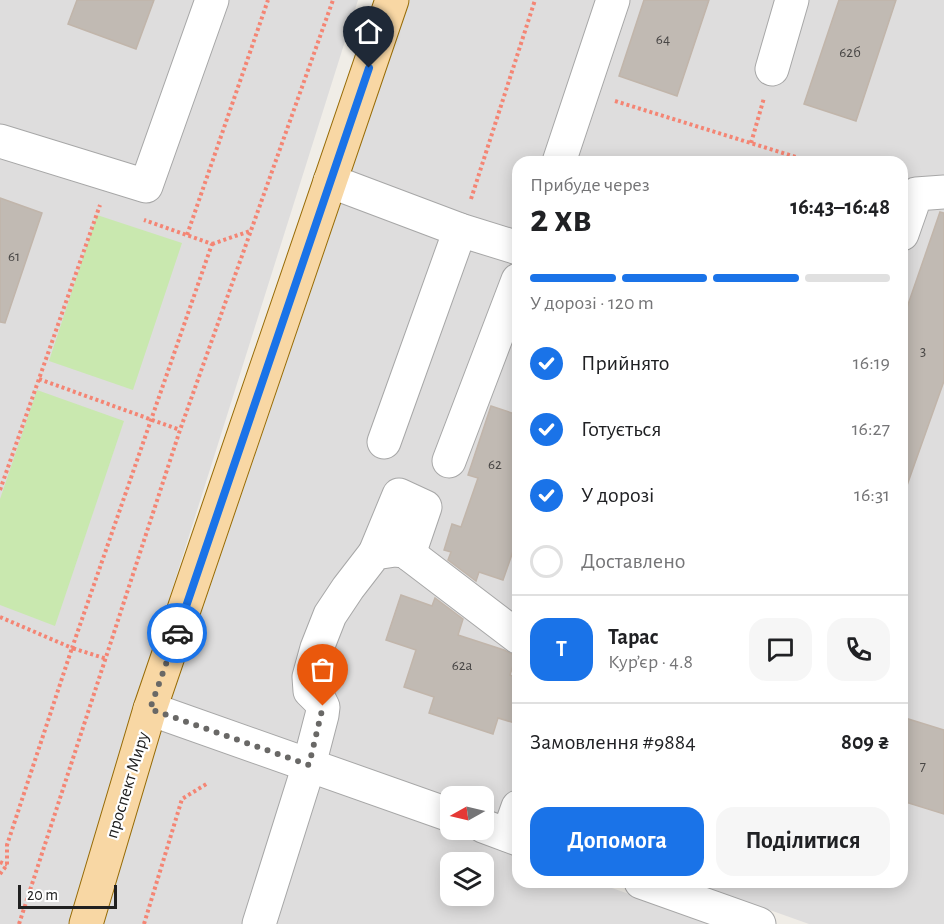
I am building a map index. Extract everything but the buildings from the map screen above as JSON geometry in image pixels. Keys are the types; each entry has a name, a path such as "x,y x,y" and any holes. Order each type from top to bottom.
{"main road":[{"name":"проспект Миру","path":"86,924 150,709 392,0"}],"street":[{"path":"0,141 146,186 212,0"},
{"path":"561,156 613,0"},
{"path":"772,69 792,0"},
{"path":"330,182 460,230 512,246"},
{"path":"908,217 916,194 944,192"},
{"path":"384,442 460,230"},
{"path":"449,461 512,296"},
{"path":"259,924 309,765 323,706 310,691 309,677 317,648 330,615 375,554 399,495 425,507 409,554"},
{"path":"375,554 394,550 405,551 512,633"},
{"path":"150,709 440,811"},
{"path":"664,888 759,924"}],"path":[{"path":"187,235 268,0"},
{"path":"19,924 180,430 333,0"},
{"path":"460,230 535,0"},
{"path":"751,143 772,69"},
{"path":"583,91 793,156"},
{"path":"0,490 100,205 111,209"},
{"path":"143,220 212,244 250,231"},
{"path":"0,874 7,865 7,845 72,648 212,244"},
{"path":"39,379 180,430"},
{"path":"0,617 72,648 107,659"},
{"path":"144,924 182,800 208,783"},
{"path":"0,862 7,865"}],"shaded area":[{"path":"0,0 358,0 136,704 71,924 0,924"},
{"path":"410,0 944,0 944,924 809,924 708,888 908,888 908,156 512,156 512,819 494,813 494,786 440,786 440,793 172,699"},
{"path":"160,729 440,828 440,840 474,840 512,853 512,888 612,888 714,924 102,924"}],"green space":[{"path":"97,215 182,243 133,390 49,361"},
{"path":"37,390 124,421 55,626 0,605 0,499"}],"way so far":[{"path":"177,633 150,709 309,765 323,706"}],"route":[{"path":"177,633 369,68"}]}
